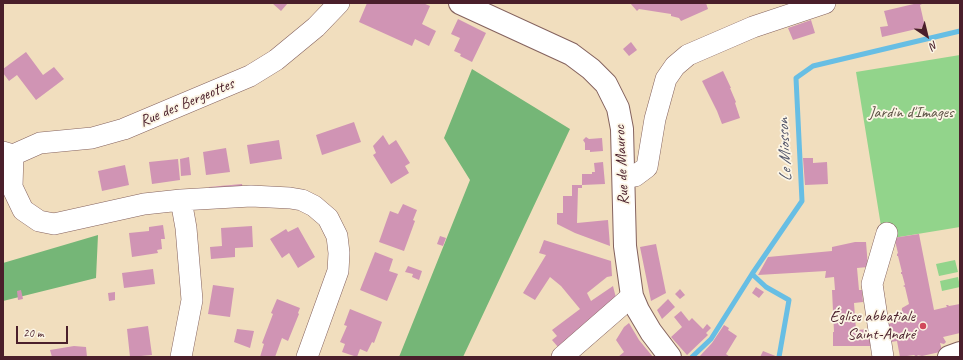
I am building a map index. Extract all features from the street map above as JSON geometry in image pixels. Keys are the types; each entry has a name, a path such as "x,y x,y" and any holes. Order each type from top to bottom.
{"street":[{"name":"Rue des Bergeottes","path":"307,357 338,271 339,253 337,236 328,218 314,206 302,200 290,198 251,196 180,200 144,204 54,224 39,222 23,210 12,187 8,154 40,142 92,138 124,129 250,76 282,55 316,27 339,3"},
{"name":"Rue de Mauroc","path":"460,3 571,54 591,69 606,84 618,108 622,129 625,246 632,296 638,310 651,332 670,357"},
{"path":"624,178 635,176 647,167 655,119 666,79 675,66 688,55 753,27 825,3"},
{"path":"180,200 186,228 192,300 181,357"},
{"path":"883,357 872,284 887,233"},
{"path":"562,357 632,296"},
{"path":"949,357 960,353"}],"green space":[{"name":"Jardin d'Images","path":"960,55 960,227 893,238 881,226 856,72"},
{"path":"472,69 570,129 463,357 399,357 470,180 444,138"},
{"path":"98,235 96,278 3,301 3,263"},
{"path":"955,260 958,272 939,276 936,264"},
{"path":"958,277 960,287 942,291 940,281"}],"building":[{"path":"272,3 288,3 281,11"},
{"path":"367,3 423,3 430,6 422,24 436,31 429,46 415,39 412,46 359,22"},
{"path":"630,3 706,3 708,9 681,21 679,18 671,16 671,14 639,9 637,11"},
{"path":"924,3 920,5 925,27 882,37 880,27 888,26 884,11"},
{"path":"458,19 486,33 472,62 454,51 460,38 451,34"},
{"path":"811,20 815,33 793,40 788,28"},
{"path":"631,42 637,50 629,56 623,49"},
{"path":"26,52 43,75 54,67 64,79 36,100 17,75 9,81 3,73 3,69"},
{"path":"723,71 731,88 740,118 722,124 702,81"},
{"path":"354,122 361,142 322,155 316,135"},
{"path":"383,135 389,145 396,140 410,163 405,166 409,173 391,184 373,155 376,153 373,146"},
{"path":"586,137 589,139 602,138 603,151 590,152 590,150 585,150 585,143 583,140"},
{"path":"279,140 282,159 250,164 247,145"},
{"path":"784,146 787,152 782,155 778,149"},
{"path":"226,148 230,172 206,175 203,152"},
{"path":"189,157 191,175 181,176 180,159"},
{"path":"803,158 813,158 813,163 827,162 828,184 805,185"},
{"path":"178,159 180,180 152,184 149,162"},
{"path":"603,162 605,184 582,185 582,174 592,174 592,172 595,172 594,163"},
{"path":"125,165 129,185 102,191 98,171"},
{"path":"242,184 243,189 208,191 209,187"},
{"path":"572,185 582,185 582,188 578,188 577,223 608,220 610,246 575,233 557,224 557,213 563,213 563,196 572,196"},
{"path":"403,204 417,210 413,220 415,221 404,251 379,242 390,211 398,214"},
{"path":"163,225 165,239 161,239 162,249 157,250 158,253 132,257 129,233 149,231 149,227"},
{"path":"252,226 253,247 235,248 235,257 211,259 210,247 222,246 221,228"},
{"path":"298,227 315,257 298,268 289,253 282,258 270,239 286,229 288,232"},
{"name":"Église abbatiale Saint-André","path":"919,234 934,310 947,307 946,305 949,306 960,304 960,333 943,337 946,342 944,344 940,343 942,350 940,352 922,356 917,355 917,357 914,355 900,357 897,341 891,342 887,325 893,322 892,319 894,318 895,321 901,320 902,308 909,304 905,287 903,286 905,285 893,238"},
{"path":"440,236 446,238 443,246 437,244"},
{"path":"544,240 611,261 612,276 607,277 587,293 591,301 613,286 617,302 558,347 552,340 557,336 552,330 580,309 561,286 550,277 535,300 523,293 546,255 539,253"},
{"path":"855,242 866,242 868,267 857,268 859,290 862,290 863,302 854,303 856,330 871,329 871,346 833,346 834,332 832,290 835,290 834,277 825,278 826,271 758,275 768,257 832,251 832,247"},
{"path":"656,244 666,293 651,301 640,247"},
{"path":"375,252 393,259 389,271 398,274 387,301 360,290"},
{"path":"408,266 422,271 419,280 412,277 413,274 405,272"},
{"path":"153,269 155,284 124,288 122,273"},
{"path":"213,285 234,288 230,317 208,314"},
{"path":"756,287 764,292 759,298 752,293"},
{"path":"680,289 685,295 680,299 675,294"},
{"path":"21,290 23,299 18,300 17,291"},
{"path":"115,292 115,300 109,301 108,293"},
{"path":"277,299 300,308 299,314 288,341 282,338 275,357 260,357 264,344 262,343"},
{"path":"668,299 675,307 662,319 657,310"},
{"path":"350,309 382,322 374,343 372,342 367,352 360,349 357,357 342,352 345,344 340,342 347,326 344,325"},
{"path":"681,311 689,321 692,318 703,329 707,324 711,328 706,333 708,335 687,355 671,337 682,327 674,317"},
{"path":"629,323 639,340 653,357 618,357 624,352 616,340 624,327"},
{"path":"724,325 729,328 728,330 737,336 726,354 730,357 699,357 712,343"},
{"path":"148,326 152,355 130,357 127,329"},
{"path":"237,329 254,331 250,348 234,342"},
{"path":"74,346 86,347 87,357 52,357 50,350"},
{"path":"763,351 778,357 760,357"}],"waterway":[{"name":"Le Miosson","path":"692,357 711,339 752,274 802,201 796,78 813,66 960,31"},
{"path":"752,274 766,287 789,300 779,357"}],"place":[{"name":"Église abbatiale Saint-André","path":"923,326"}]}
